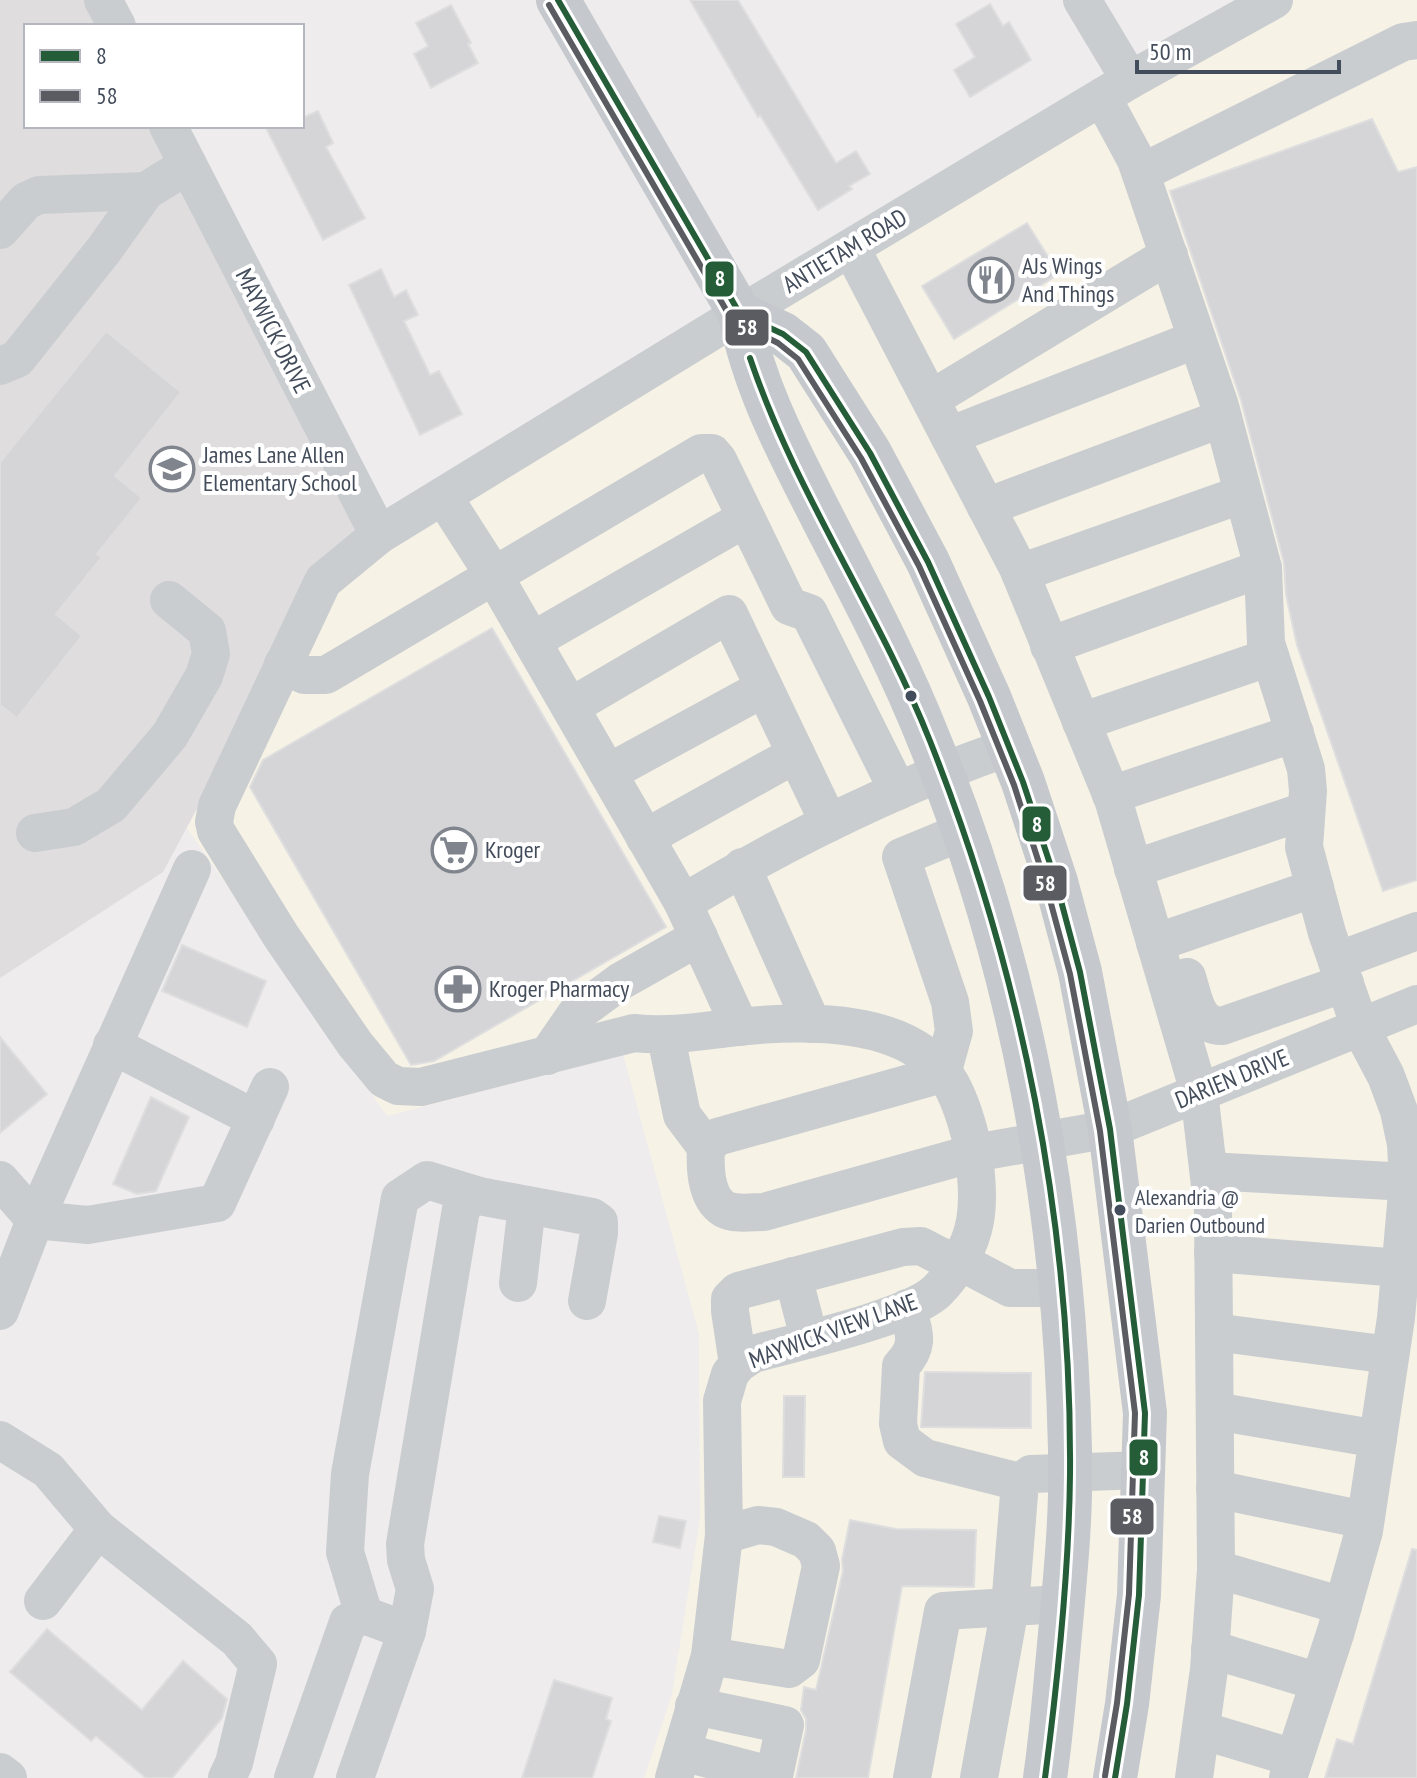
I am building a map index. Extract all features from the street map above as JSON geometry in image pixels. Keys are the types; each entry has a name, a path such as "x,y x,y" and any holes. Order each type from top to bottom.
{"main road":[{"path":"558,0 740,314 758,383 787,448 861,592 941,771 964,831 995,933 1044,1141 1066,1343 1070,1472 1062,1604 1045,1778"},
{"path":"740,314 783,334 806,352 870,453 928,562 1009,747 1056,882 1080,972 1110,1129 1145,1413 1139,1595 1115,1778"}],"street":[{"path":"103,0 116,24"},
{"path":"1082,0 1116,89 1223,418 1263,568 1264,631 1306,769 1304,847 1315,888 1360,1027 1408,1111 1408,1182 1400,1268 1365,1520 1343,1606 1291,1768 1201,1730"},
{"name":"ANTIETAM ROAD","path":"547,1056 421,1087 398,1086 384,1079 355,1044 281,936 216,831 217,806 323,581 379,535 740,314 1116,89 1274,0"},
{"path":"1141,173 1403,42 1417,40"},
{"name":"MAYWICK DRIVE","path":"169,128 379,535"},
{"path":"0,366 17,359 103,251 146,191 188,165"},
{"path":"0,230 26,201 39,195 146,191"},
{"path":"851,248 1020,573 1111,795 1133,869 1201,1019 1210,1026 1222,1026 1341,972 1417,931"},
{"path":"931,399 1169,255"},
{"path":"949,436 1197,339"},
{"path":"986,507 1223,418"},
{"path":"283,664 304,675 326,675 701,453 712,453 789,606 809,613 898,791"},
{"path":"1020,573 1243,494"},
{"path":"443,496 493,574 683,903 740,1027"},
{"path":"532,641 746,518"},
{"path":"1049,646 1263,568"},
{"path":"570,707 779,586"},
{"path":"35,833 74,827 111,805 170,735 198,688 211,654 207,631 169,600"},
{"path":"729,614 829,823"},
{"path":"1081,722 1270,657"},
{"path":"608,773 764,688"},
{"path":"1111,795 1295,733"},
{"path":"683,903 742,867 829,823 941,771 1009,747"},
{"path":"645,838 796,754"},
{"path":"1133,869 1305,811"},
{"path":"964,831 901,857 950,1002 954,1031 942,1074 717,1137 706,1147 704,1166 712,1194 724,1209 745,1213 764,1212 974,1153 1044,1141"},
{"path":"742,867 812,1024"},
{"path":"0,1311 35,1220 192,869"},
{"path":"1164,940 1315,888"},
{"path":"547,1056 576,1014 621,981 699,937"},
{"path":"1164,940 1199,1092 1209,1171 1213,1253 1216,1569 1210,1649 1194,1778"},
{"name":"DARIEN DRIVE","path":"1044,1141 1110,1129 1417,1004"},
{"name":"MAYWICK VIEW LANE","path":"547,1056 634,1033 666,1037 740,1027 812,1024 860,1027 895,1039 927,1056 950,1082 967,1120 974,1153 976,1219 972,1235 959,1261 937,1292 894,1313 753,1354 730,1374 722,1401 724,1535 710,1656 678,1765"},
{"path":"666,1037 682,1115 706,1147"},
{"path":"0,1180 35,1220 88,1225 217,1203 263,1103 112,1045"},
{"path":"1209,1171 1408,1182"},
{"path":"364,1615 345,1552 350,1474 400,1198 427,1180 479,1196 592,1217 599,1222 599,1233 587,1301"},
{"path":"355,1778 407,1631 415,1589 406,1560 405,1544 440,1327 461,1209 468,1200 479,1196"},
{"path":"518,1283 527,1205"},
{"path":"738,1364 730,1299 738,1291 903,1247 921,1246 959,1261 1010,1288 1061,1288"},
{"path":"1213,1253 1400,1268"},
{"path":"864,1258 894,1313 916,1340 910,1357 901,1366 898,1424 902,1441 925,1458 1020,1482"},
{"path":"793,1276 809,1338"},
{"path":"1214,1332 1390,1355"},
{"path":"1215,1411 1378,1439"},
{"path":"0,1440 48,1470 98,1529 237,1639 258,1664 234,1763 227,1778"},
{"path":"979,1778 1010,1607 1020,1482 1031,1474 1143,1470"},
{"path":"1215,1489 1365,1520"},
{"path":"710,1656 789,1669 801,1660 821,1566 817,1551 806,1540 776,1527 758,1525 724,1535"},
{"path":"43,1601 98,1529"},
{"path":"1216,1569 1343,1606"},
{"path":"912,1778 943,1611 1062,1604"},
{"path":"293,1778 348,1622 364,1615 407,1631"},
{"path":"1210,1649 1319,1682"},
{"path":"678,1765 774,1776 785,1725 694,1706"},
{"path":"0,1772 8,1778"}],"shaded area":[{"name":"James Lane Allen Elementary School","path":"0,0 103,0 116,24 24,24 24,128 169,128 379,535 324,571 163,872 0,978"},
{"path":"1275,0 1417,0 1417,1778 644,1778 672,1694 700,1519 699,1334 623,1054 387,1116 187,828 324,571"}],"building":[{"path":"690,0 738,0 836,163 856,151 870,174 818,210 760,115 758,117"},
{"path":"990,4 1003,26 1009,22 1031,60 970,97 954,70 975,57 956,24"},
{"path":"451,5 478,63 431,88 414,54 428,46 416,23"},
{"path":"318,111 333,143 326,147 365,218 323,240 266,128 304,128 304,117"},
{"path":"1372,119 1398,172 1417,167 1417,880 1383,891 1297,645 1286,595 1284,563 1241,400 1170,191"},
{"name":"AJs Wings And Things","path":"1027,223 1059,274 954,339 922,286"},
{"path":"381,269 394,297 406,290 418,315 404,321 430,375 439,371 462,414 420,435 349,285"},
{"path":"106,331 181,392 115,476 142,498 97,554 102,557 56,614 82,636 17,718 0,705 0,462"},
{"name":"Kroger","path":"492,628 666,927 434,1061 411,1065 250,787 263,760"},
{"path":"182,945 266,981 247,1027 162,991"},
{"path":"0,1037 47,1094 0,1133"},
{"path":"151,1097 189,1117 156,1191 137,1194 113,1184"},
{"path":"925,1372 1031,1373 1031,1428 921,1427"},
{"path":"784,1396 805,1396 804,1477 783,1477"},
{"path":"659,1516 686,1521 680,1548 653,1542"},
{"path":"850,1520 896,1529 976,1530 974,1587 902,1586 868,1778 796,1778 806,1730 806,1719 801,1710 804,1687 816,1690 843,1571 842,1560"},
{"path":"1412,1549 1417,1550 1417,1778 1325,1778 1337,1739 1353,1744"},
{"path":"47,1629 142,1710 183,1661 227,1699 222,1718 172,1778 146,1778 96,1736 91,1741 10,1672"},
{"path":"554,1680 612,1698 606,1719 611,1721 592,1778 522,1778"}],"transit line":[{"name":"8","path":"558,0 740,314 783,334 806,352 870,453 928,562 989,697 1023,782 1056,882 1080,972 1110,1129 1145,1413 1139,1595 1115,1778"},
{"name":"58","path":"549,5 732,320 778,343 798,359 861,458 919,566 980,701 1014,785 1046,885 1070,974 1100,1131 1135,1413 1129,1594 1105,1776"},
{"name":"8","path":"750,358 790,456 886,645 930,741 963,829 991,918 1035,1101 1051,1194 1062,1287 1070,1474 1062,1626 1045,1778"}],"place":[{"name":"AJs Wings And Things","path":"991,280"},
{"name":"James Lane Allen Elementary School","path":"172,469"},
{"name":"Kroger","path":"454,850"},
{"name":"Kroger Pharmacy","path":"458,989"},
{"name":"Alexandria @ Darien Outbound","path":"1120,1210"}]}
